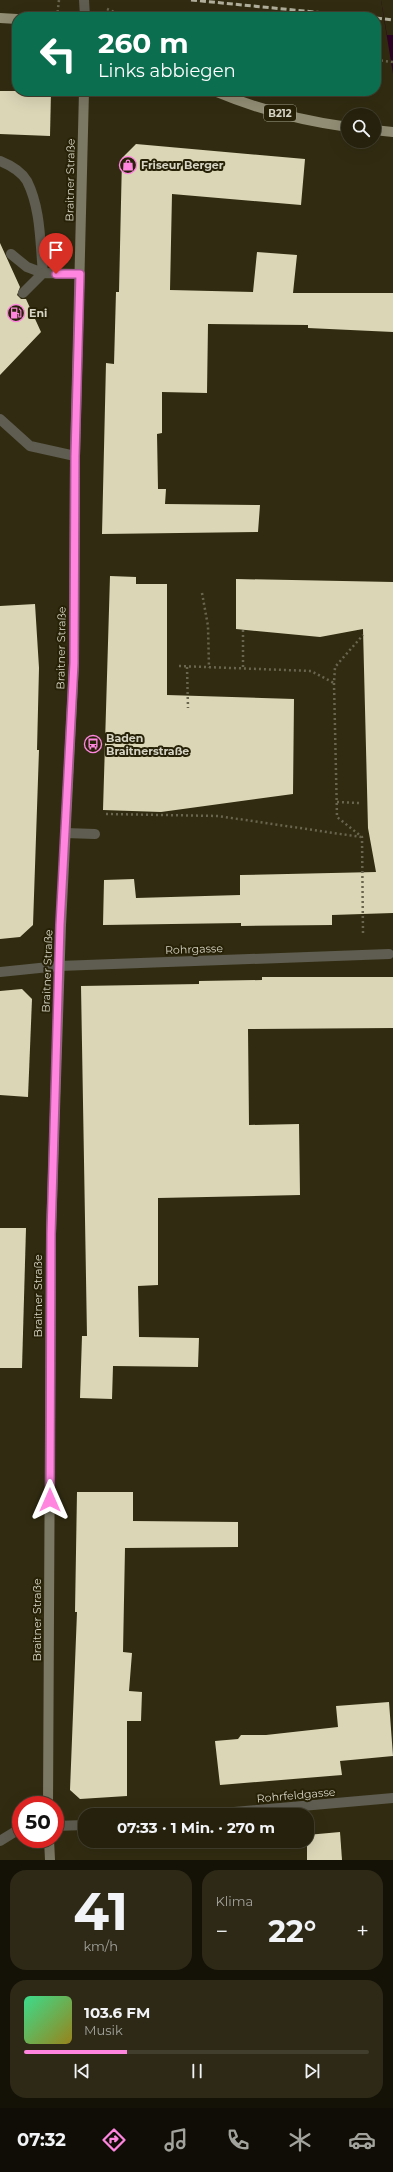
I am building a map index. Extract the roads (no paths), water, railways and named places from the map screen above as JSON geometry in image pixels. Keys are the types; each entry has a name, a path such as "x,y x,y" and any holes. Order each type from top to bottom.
{"main road":[{"path":"0,18 12,19"},
{"name":"Braitner Straße","path":"48,1796 51,1234 59,966 74,663 75,456 84,96"},
{"name":"B212","path":"226,96 242,103 312,122 341,126"},
{"path":"381,131 391,132"},
{"path":"49,1848 50,1860"}],"street":[{"path":"84,0 85,12"},
{"path":"0,161 14,168 26,180 36,209 43,273"},
{"path":"11,254 27,267 43,273 80,274"},
{"path":"23,293 43,273"},
{"path":"0,420 30,446 75,456"},
{"path":"65,833 95,834"},
{"name":"Rohrgasse","path":"0,972 59,966 389,954"},
{"name":"Rohrfeldgasse","path":"280,1808 393,1798"},
{"path":"64,1826 78,1825"},
{"path":"0,1841 12,1834"}],"railway":[{"path":"191,0 315,12"},
{"path":"381,19 393,20"}],"place":[{"name":"Friseur Berger","path":"128,165"},
{"name":"Eni","path":"16,313"},
{"name":"Baden Braitnerstraße","path":"93,744"}]}
